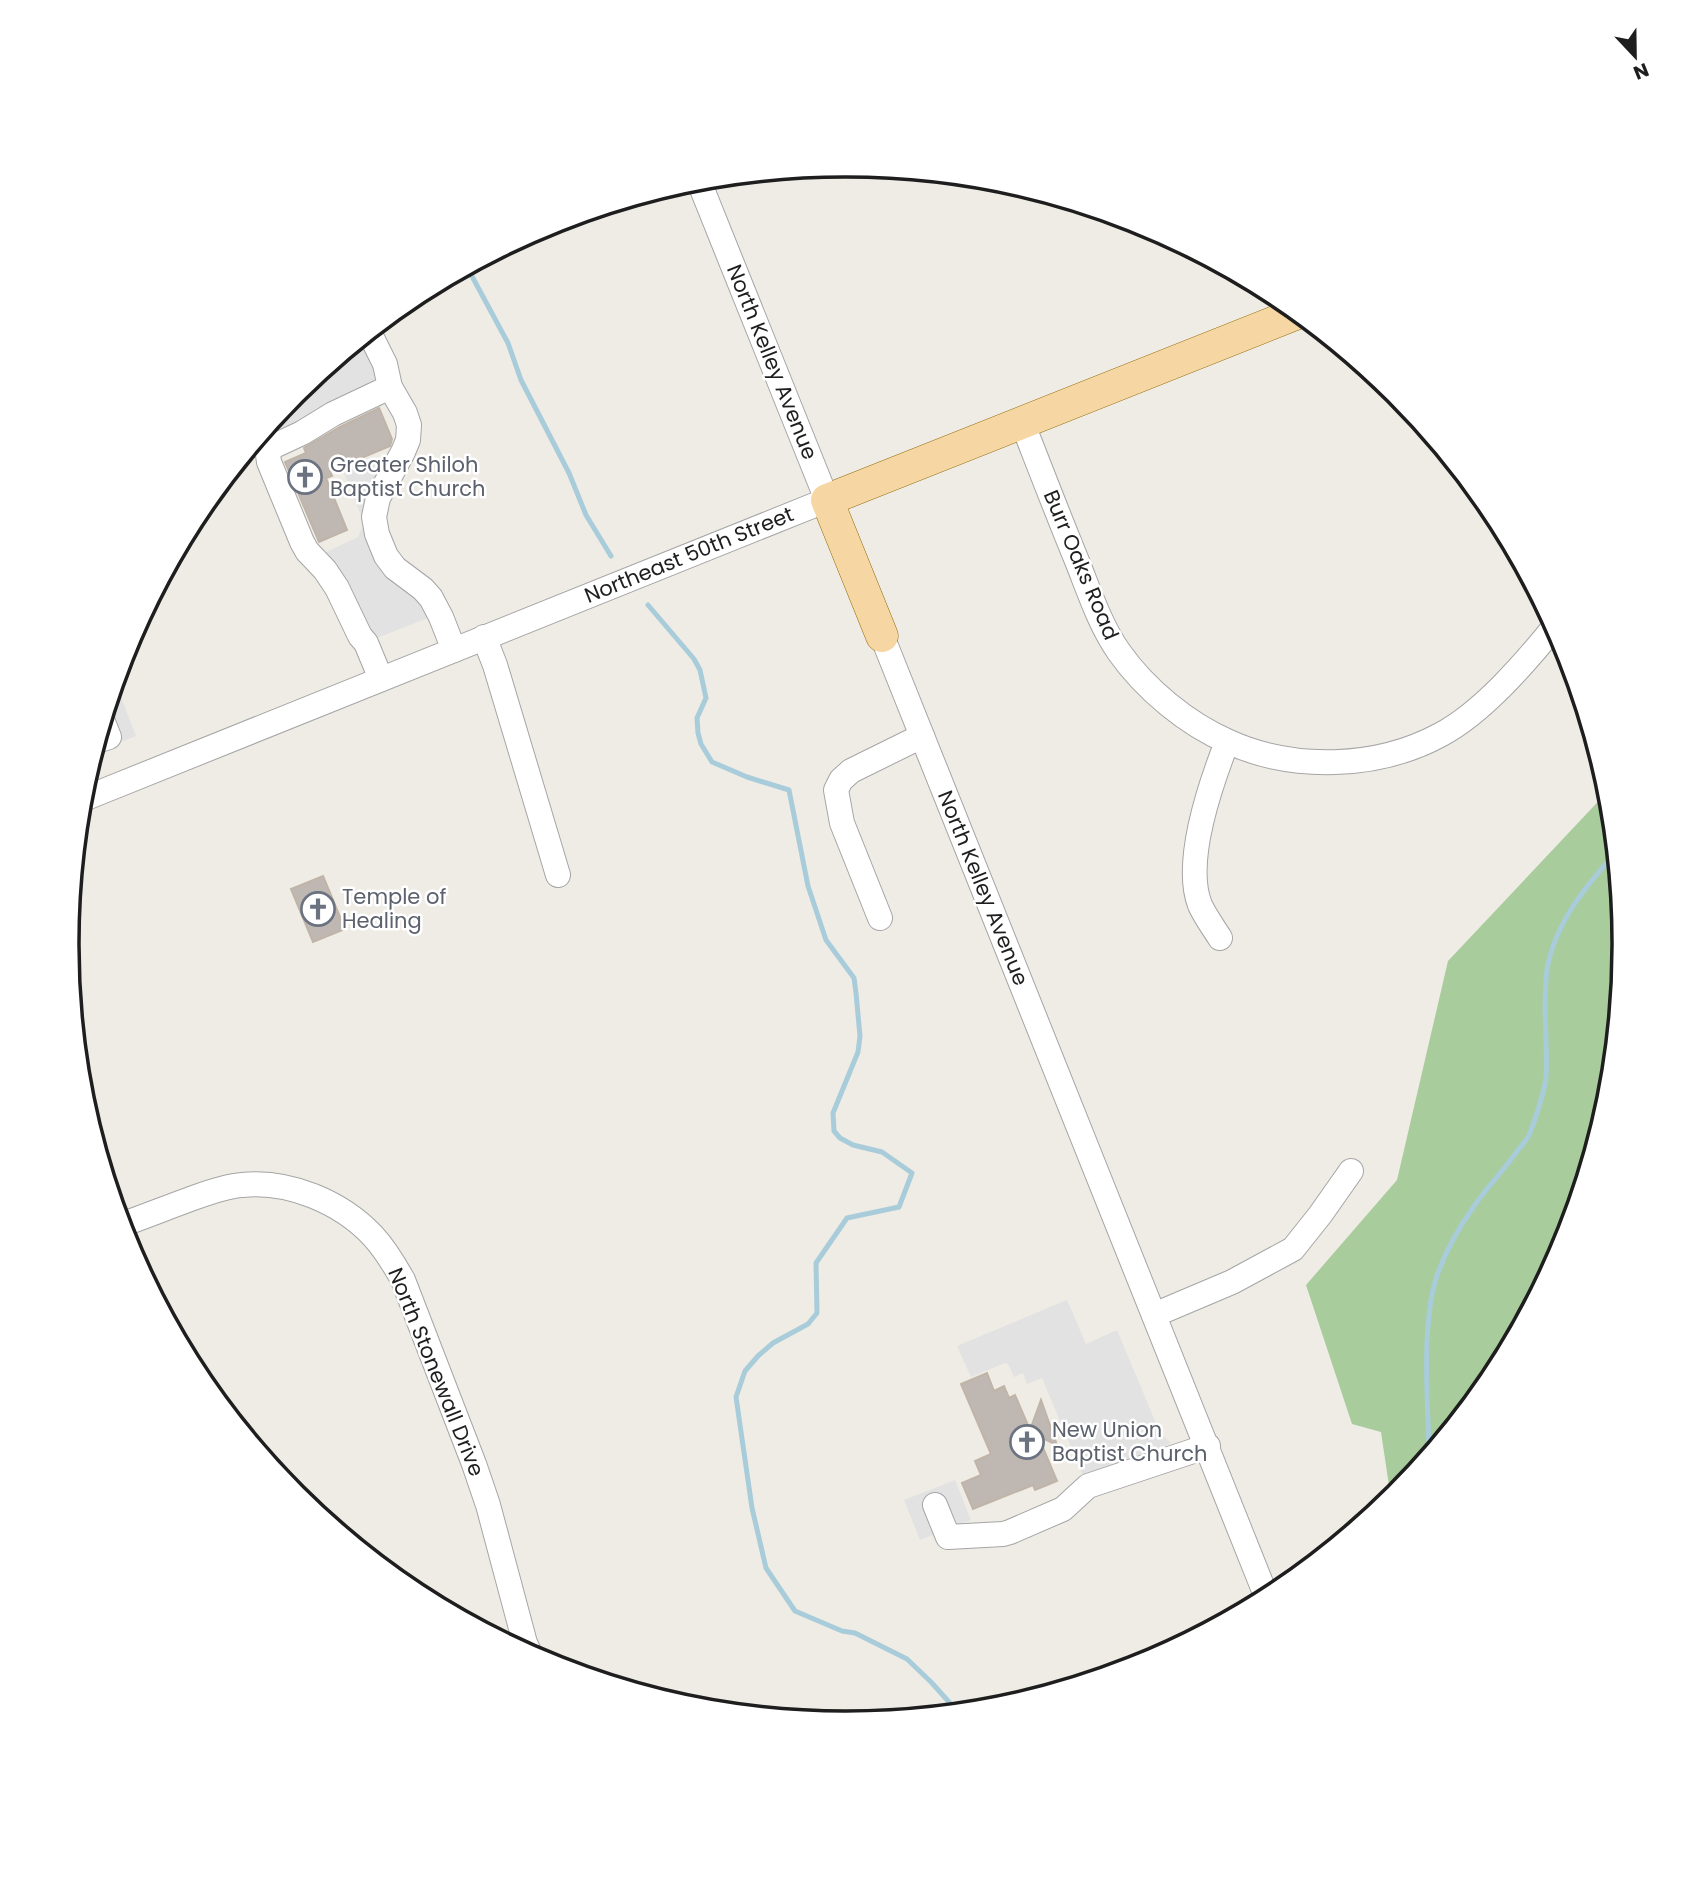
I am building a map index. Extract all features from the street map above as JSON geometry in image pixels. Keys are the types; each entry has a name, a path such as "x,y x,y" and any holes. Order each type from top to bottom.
{"main road":[{"name":"Northeast 50th Street","path":"827,500 1287,317"},
{"name":"North Kelley Avenue","path":"827,500 882,636"}],"street":[{"name":"North Kelley Avenue","path":"702,191 827,500"},
{"path":"373,341 385,364 390,387 409,425 408,440 378,498 374,517 377,534 386,556 395,568 431,598 454,650"},
{"path":"381,679 366,643 337,588 302,542 268,454 272,447 390,387"},
{"name":"Burr Oaks Road","path":"1022,422 1089,591 1118,650 1136,674 1159,696 1227,742 1271,756 1323,762 1366,759 1417,746 1439,736 1468,717 1547,636"},
{"name":"Northeast 50th Street","path":"93,795 827,500"},
{"name":"North Kelley Avenue","path":"882,636 1263,1587"},
{"path":"485,637 558,875"},
{"path":"880,918 842,822 835,790 851,771 922,736"},
{"path":"1220,937 1201,906 1196,891 1196,864 1197,844 1206,805 1227,742"},
{"path":"1154,1315 1232,1282 1293,1250 1351,1171"},
{"name":"North Stonewall Drive","path":"131,1221 211,1192 241,1185 269,1185 298,1190 325,1202 350,1216 372,1235 390,1257 403,1280 474,1464 488,1505 524,1640"},
{"path":"935,1505 948,1537 1003,1534 1063,1509 1088,1486 1208,1446"}],"green space":[{"path":"1599,801 1611,894 1611,994 1598,1094 1572,1190 1554,1237 1510,1327 1454,1411 1389,1485 1381,1432 1352,1424 1306,1285 1397,1180 1448,961"}],"shaded area":[{"path":"378,337 396,376 268,440 303,402"},
{"path":"392,454 393,482 383,532 443,612 359,645 324,553 358,537 363,526 344,473"},
{"path":"120,695 136,736 104,748"},
{"path":"1067,1300 1086,1344 1117,1330 1160,1433 1171,1443 1082,1481 1083,1476 1042,1378 1027,1384 1023,1373 1014,1377 1005,1363 971,1377 957,1346"},
{"path":"955,1480 971,1520 920,1540 904,1500"}],"building":[{"name":"Greater Shiloh Baptist Church","path":"379,408 392,439 390,446 330,471 332,476 326,478 347,530 319,542 285,462 306,453 304,448 340,427"},
{"name":"Temple of Healing","path":"323,876 345,929 313,942 291,889"},
{"name":"New Union Baptist Church","path":"987,1373 994,1391 1004,1386 1009,1398 1015,1395 1030,1430 1041,1400 1057,1445 1038,1436 1057,1481 1035,1490 1033,1485 973,1509 962,1483 981,1475 975,1461 991,1454 961,1384"}],"waterway":[{"path":"471,275 508,343 521,380 569,473 586,515 611,556"},
{"path":"648,605 694,659 700,670 706,698 697,718 698,733 712,762 747,777 789,790 808,886 826,940 854,978 856,993 860,1036 858,1052 833,1113 834,1131 853,1145 882,1152 912,1173 899,1207 847,1218 816,1263 817,1313 808,1324 773,1343 745,1371 736,1397 752,1508 766,1568 795,1611 842,1631 855,1633 907,1659 950,1703"},
{"path":"1429,1442 1427,1338 1431,1300 1437,1276 1465,1219 1529,1135 1540,1105 1546,1077 1545,997 1551,953 1572,907 1608,862"}],"place":[{"name":"Greater Shiloh Baptist Church","path":"305,477"},
{"name":"Temple of Healing","path":"318,909"},
{"name":"New Union Baptist Church","path":"1027,1442"}]}
